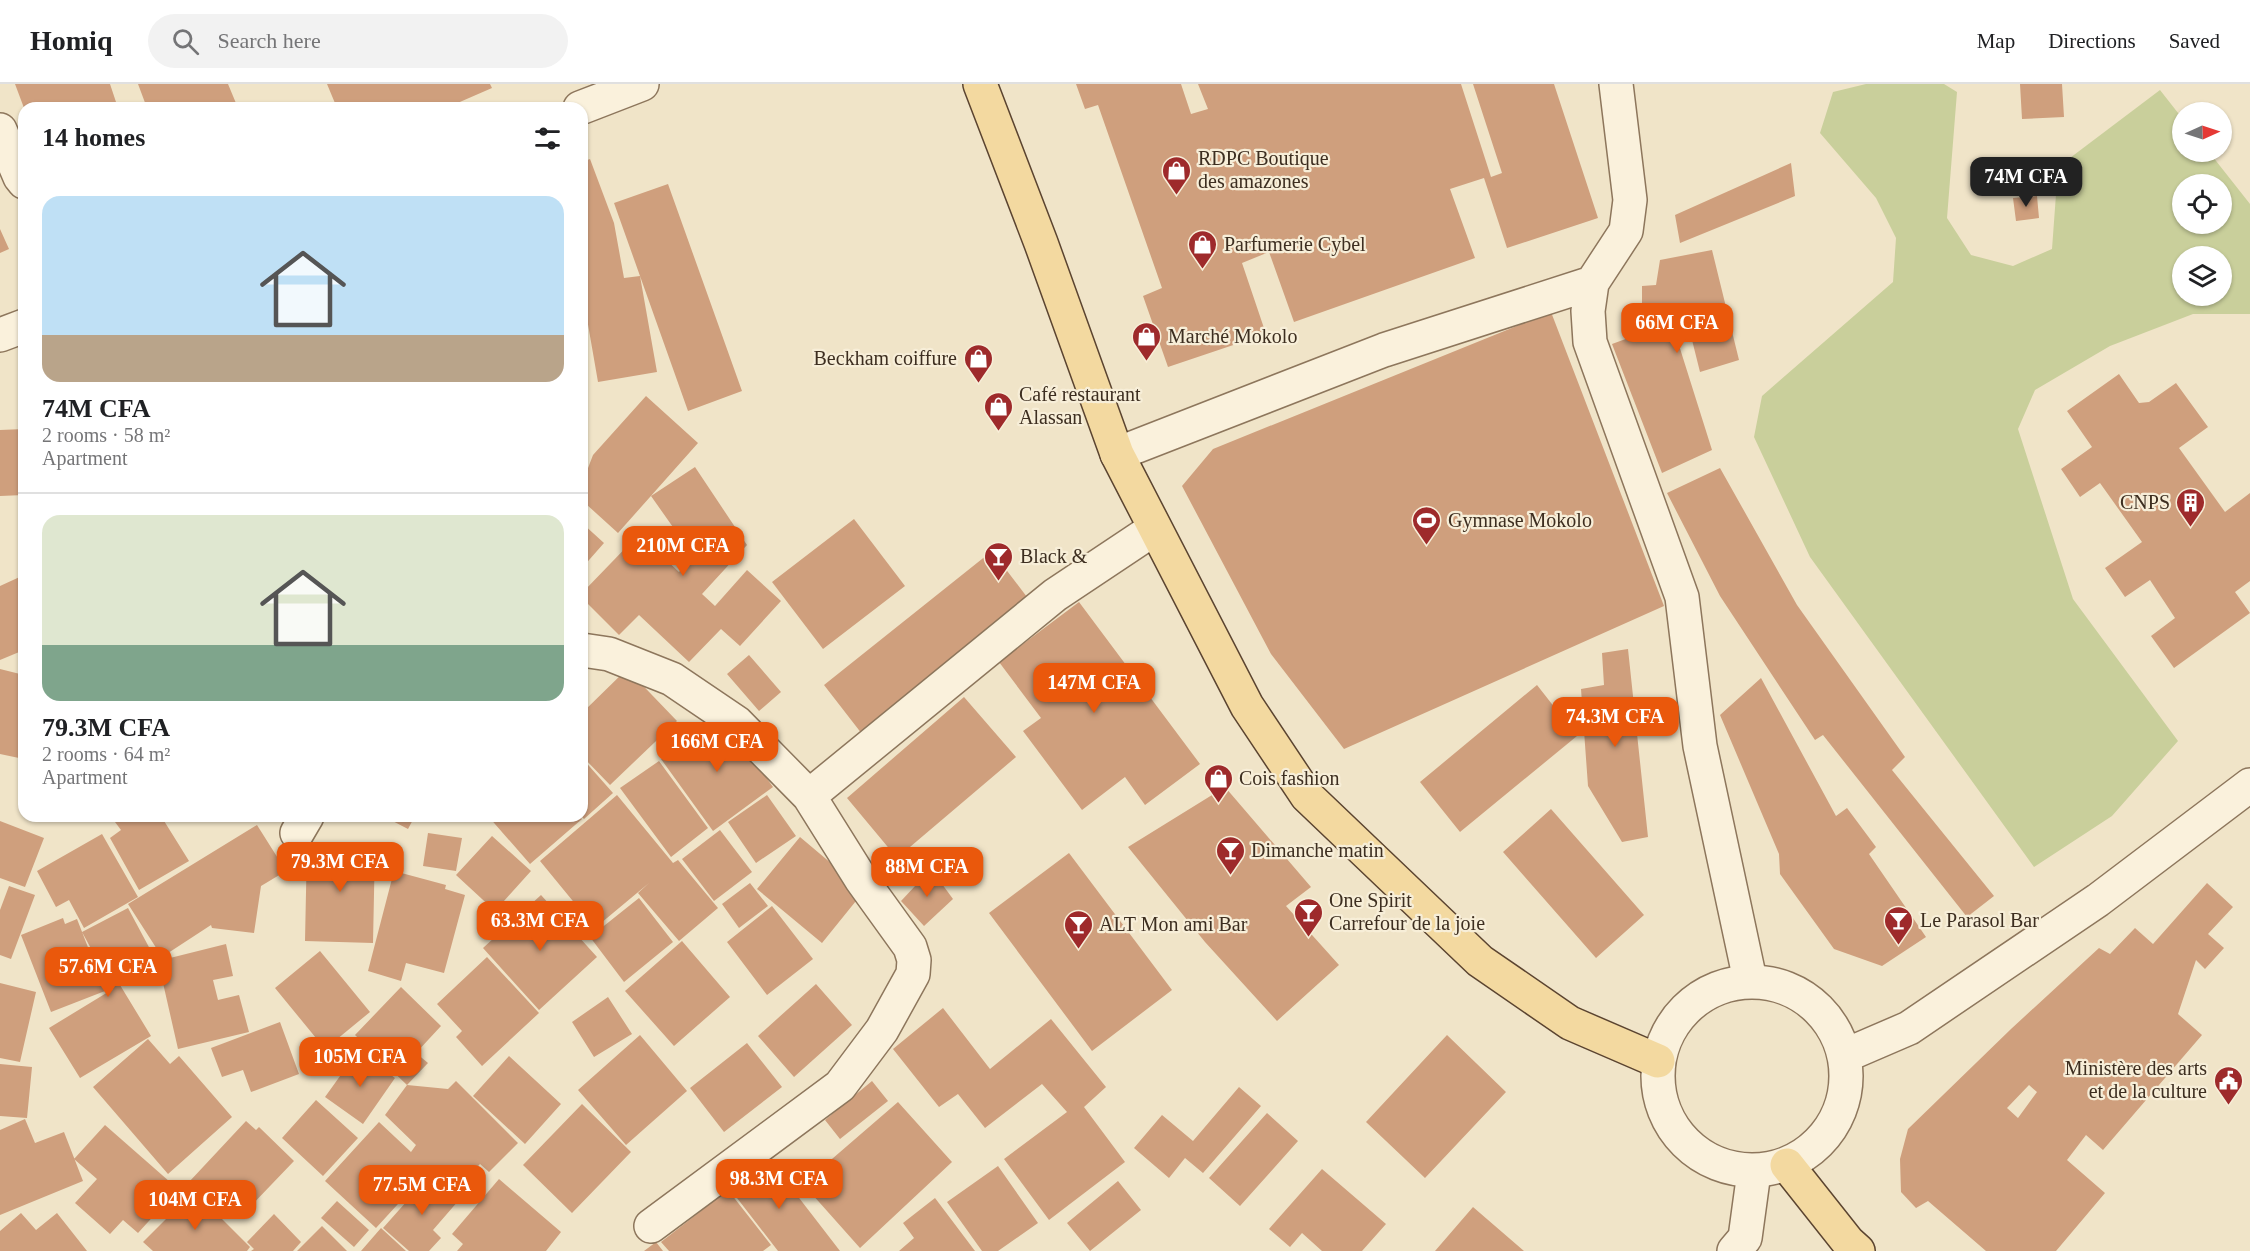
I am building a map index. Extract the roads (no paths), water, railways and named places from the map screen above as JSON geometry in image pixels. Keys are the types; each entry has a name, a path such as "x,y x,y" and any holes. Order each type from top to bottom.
{"main road":[{"path":"980,84 1041,243 1117,454 1247,706 1307,796 1480,961 1570,1023 1658,1061"},
{"path":"1787,1165 1848,1242 1858,1251"}],"street":[{"path":"588,105 642,84"},
{"path":"1616,84 1630,200 1626,231 1592,283 1588,311 1590,342 1682,597 1700,746 1750,980"},
{"path":"0,130 18,172"},
{"path":"1117,454 1384,350 1592,283"},
{"path":"0,335 18,328"},
{"path":"808,796 1055,595 1154,529"},
{"path":"588,651 609,654 672,679 737,723 808,796 861,879 910,947 914,960 913,974 882,1030 840,1086 651,1226"},
{"path":"1845,1056 1909,1028 2098,900 2250,785"},
{"path":"1750,980 1776,983 1800,994 1821,1010 1836,1031 1845,1056 1845,1089 1835,1121 1815,1147 1787,1165 1754,1172 1722,1166 1692,1150 1671,1125 1659,1094 1658,1061 1669,1029 1689,1004 1718,986 1750,980"},
{"path":"1734,1251 1745,1238 1754,1172"}],"place":[{"name":"RDPC Boutique des amazones","path":"1177,196"},
{"name":"Parfumerie Cybel","path":"1203,270"},
{"name":"Marché Mokolo","path":"1147,362"},
{"name":"Beckham coiffure","path":"978,384"},
{"name":"Café restaurant Alassan","path":"998,432"},
{"name":"CNPS","path":"2191,528"},
{"name":"Gymnase Mokolo","path":"1427,546"},
{"name":"Black &","path":"999,582"},
{"name":"Cois fashion","path":"1218,804"},
{"name":"Dimanche matin","path":"1230,876"},
{"name":"One Spirit Carrefour de la joie","path":"1308,938"},
{"name":"Le Parasol Bar","path":"1899,946"},
{"name":"ALT Mon ami Bar","path":"1078,950"},
{"name":"Ministère des arts et de la culture","path":"2228,1106"}]}
